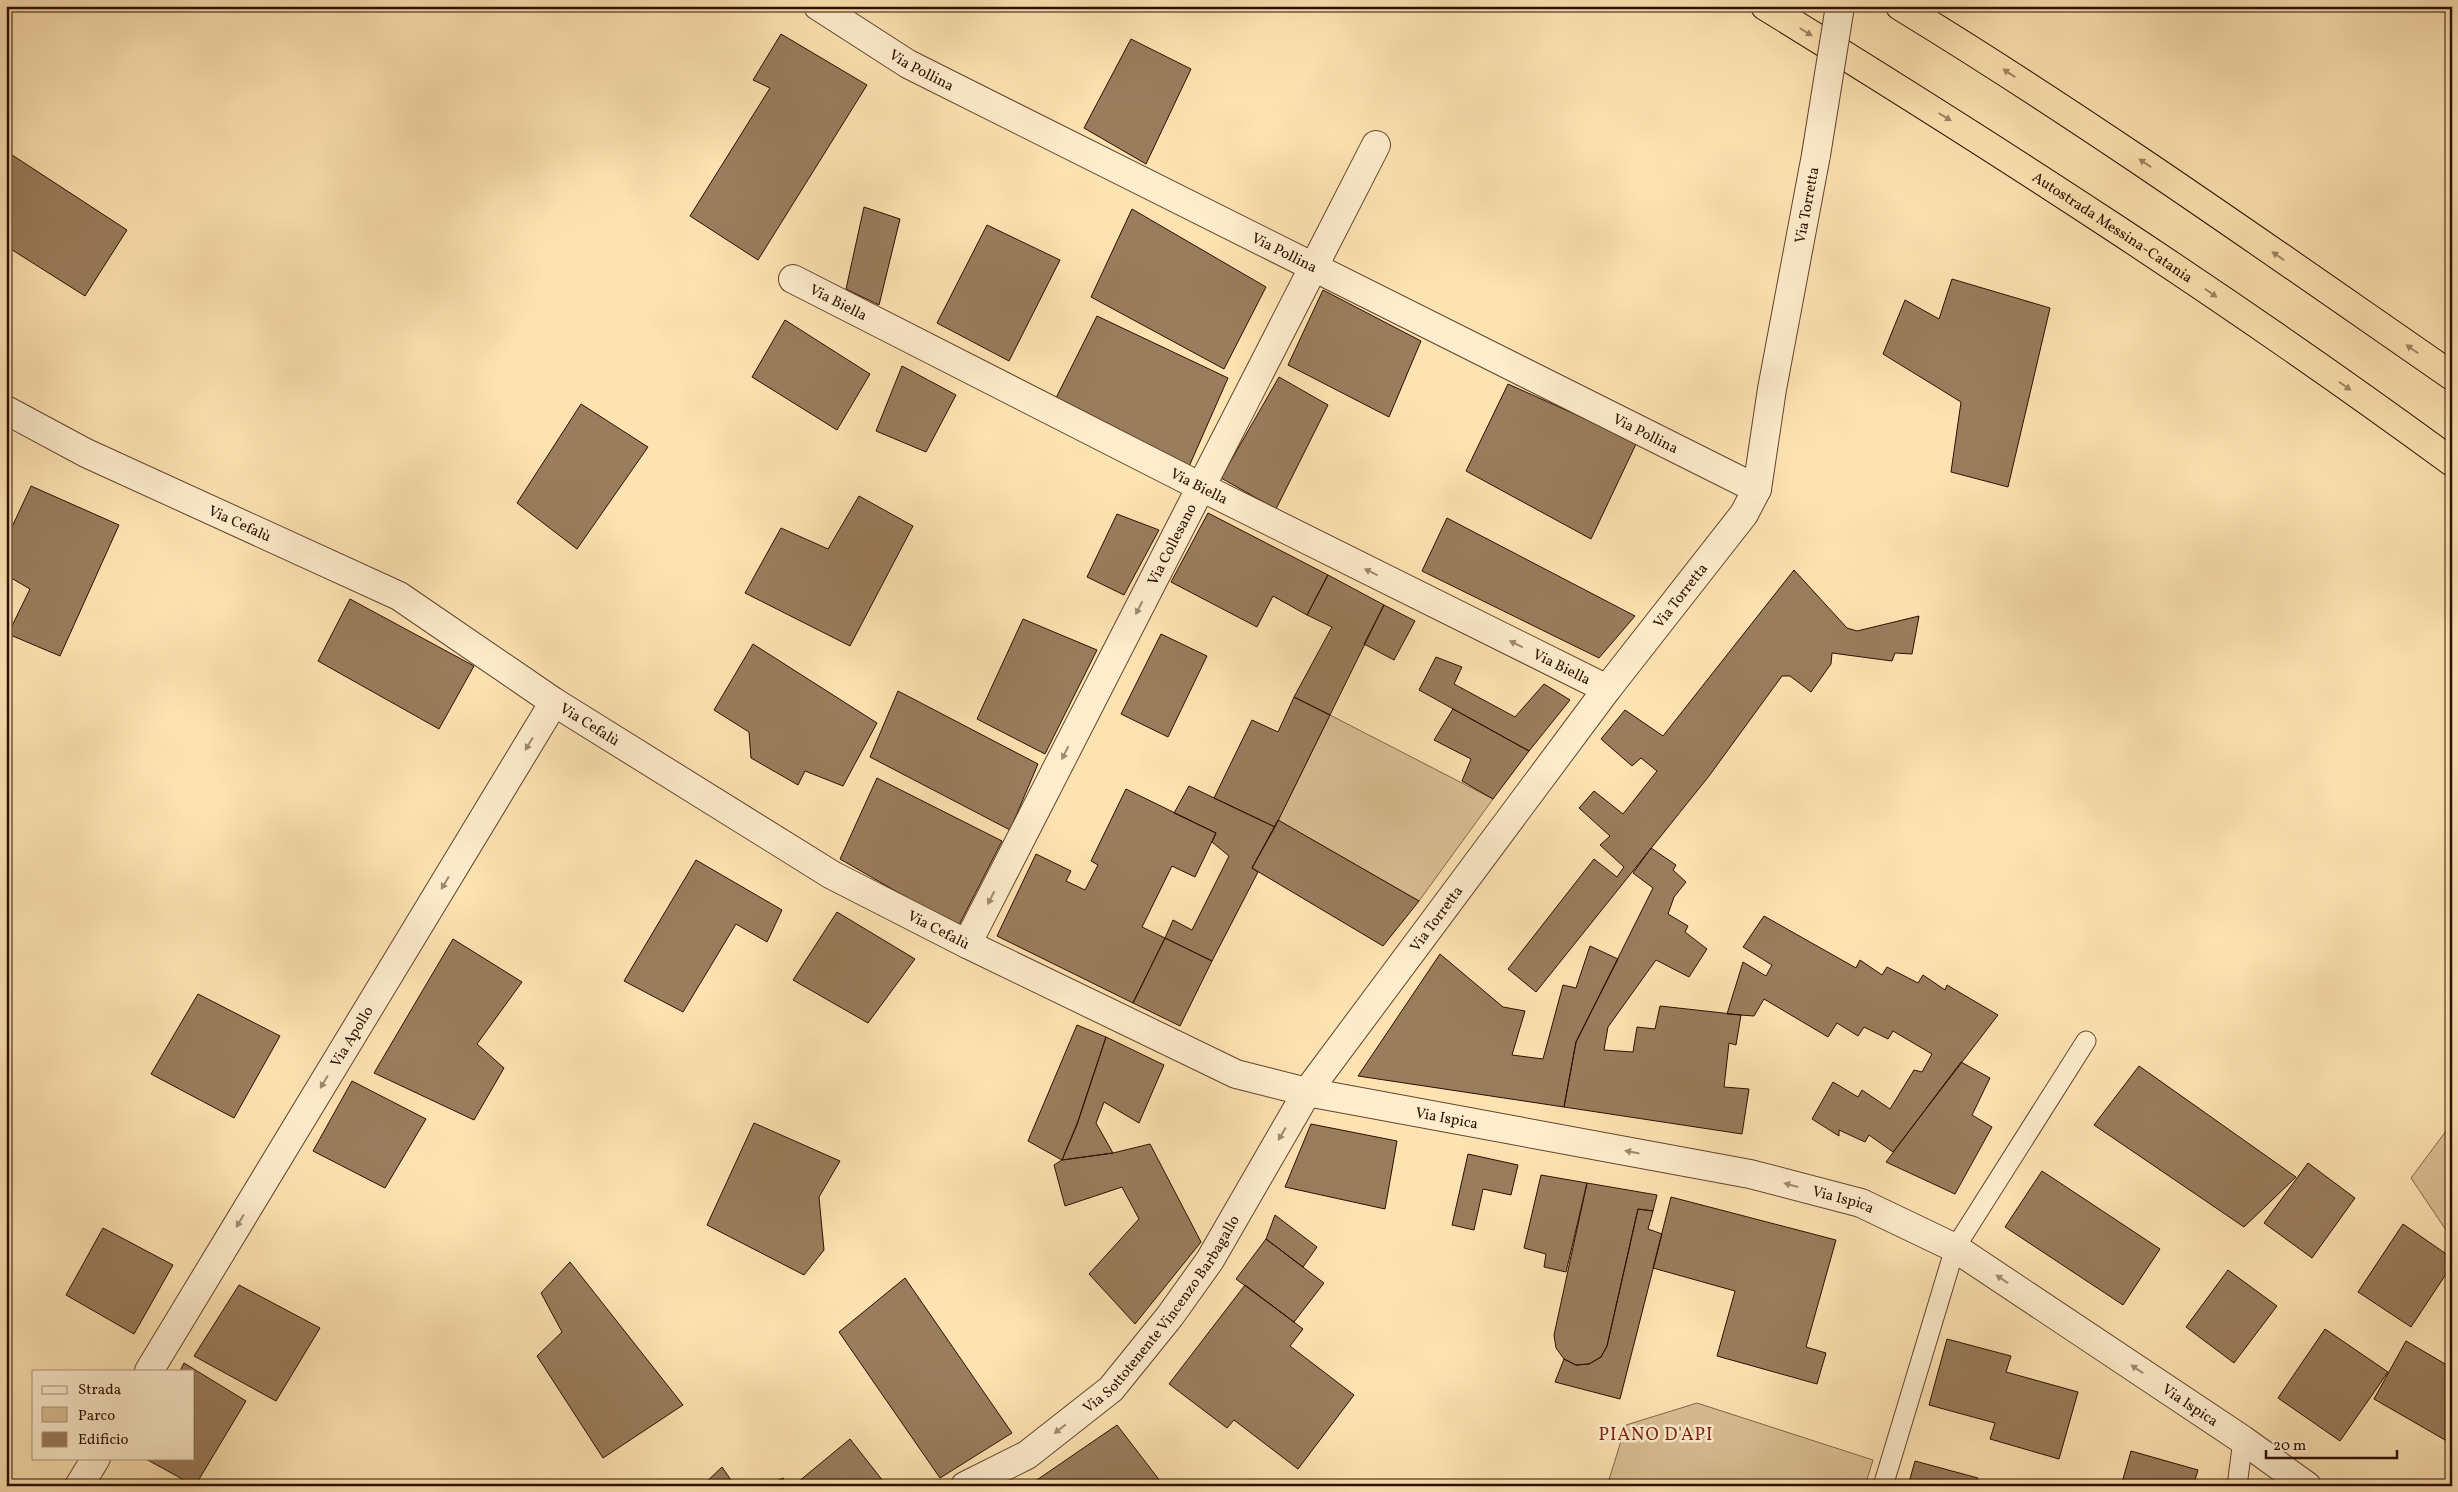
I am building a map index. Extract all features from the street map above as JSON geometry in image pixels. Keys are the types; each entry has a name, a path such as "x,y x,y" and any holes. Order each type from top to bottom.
{"highway":[{"name":"Autostrada Messina-Catania","path":"1765,6 1964,129 2136,241 2452,462"},
{"path":"1900,6 2002,68 2171,181 2452,376"}],"street":[{"name":"Via Pollina","path":"818,6 908,64 1756,490"},
{"name":"Via Torretta","path":"1307,1092 1607,689 1744,514 1756,490 1772,389 1816,155 1840,6"},
{"name":"Via Collesano","path":"967,944 1376,145"},
{"name":"Via Biella","path":"794,279 1201,487 1607,689"},
{"name":"Via Cefalù","path":"6,410 86,453 399,596 554,702 832,875 1172,1045 1236,1074 1307,1092"},
{"name":"Via Apollo","path":"150,1370 554,702"},
{"name":"Via Ispica","path":"1307,1092 1750,1174 1861,1203 1955,1248 2243,1440 2307,1486"},
{"name":"Via Sottotenente Vincenzo Barbagallo","path":"965,1486 1026,1455 1111,1389 1170,1316 1210,1260 1307,1092"},
{"path":"80,1486 95,1460"}],"lane":[{"path":"1883,1486 1955,1248 2086,1041"},
{"path":"2237,1486 2243,1440"}],"green space":[{"path":"1330,715 1493,799 1419,901 1278,820"},
{"path":"2452,1123 2452,1239 2411,1178"},
{"path":"1697,1403 1873,1460 1865,1486 1607,1486 1626,1425"}],"building":[{"path":"781,34 867,85 758,260 690,216 770,88 753,80"},
{"path":"1131,39 1191,69 1146,164 1084,128"},
{"path":"6,151 127,230 85,296 6,246"},
{"path":"864,207 900,219 879,305 846,289"},
{"path":"1132,209 1266,287 1224,369 1091,297"},
{"path":"987,225 1060,260 1009,361 937,323"},
{"path":"1952,279 2050,308 2008,487 1951,472 1961,402 1883,354 1905,300 1939,319"},
{"path":"1323,290 1421,341 1389,417 1288,365"},
{"path":"1097,316 1228,378 1187,471 1054,402"},
{"path":"785,320 870,374 837,430 752,377"},
{"path":"902,366 956,395 926,452 876,431"},
{"path":"1279,377 1328,405 1276,509 1221,478"},
{"path":"1508,384 1637,442 1591,539 1466,471"},
{"path":"581,404 648,447 577,549 517,503"},
{"path":"31,486 119,525 60,656 8,634 30,589 6,575 6,540"},
{"path":"859,496 913,526 850,646 745,593 781,528 828,549"},
{"path":"1208,513 1328,575 1307,615 1273,596 1257,627 1171,582"},
{"path":"1117,514 1159,530 1124,595 1087,577"},
{"path":"1447,518 1635,616 1599,658 1422,571"},
{"path":"1794,570 1847,628 1857,631 1919,616 1912,654 1895,653 1892,661 1832,653 1831,664 1811,692 1790,676 1782,676 1709,776 1536,992 1508,969 1594,859 1617,877 1624,867 1600,845 1610,836 1579,808 1594,791 1623,814 1657,771 1641,758 1632,766 1601,739 1625,710 1663,736"},
{"path":"1328,575 1384,605 1330,715 1294,697 1332,627 1307,615"},
{"path":"350,599 474,666 439,729 318,661"},
{"path":"1384,605 1415,621 1394,660 1364,644"},
{"path":"1023,619 1097,650 1045,754 977,719"},
{"path":"1161,634 1207,656 1168,737 1121,714"},
{"path":"753,644 877,723 843,786 805,771 798,785 751,758 749,732 714,710"},
{"path":"1436,657 1462,667 1454,684 1515,717 1544,684 1570,700 1529,751 1419,690"},
{"path":"898,691 1038,764 1010,830 870,757"},
{"path":"1294,697 1330,715 1275,827 1214,798 1252,720 1278,732"},
{"path":"1453,709 1529,751 1493,799 1462,781 1471,759 1434,740"},
{"path":"877,778 1002,841 958,927 840,859"},
{"path":"1189,786 1275,827 1252,868 1258,872 1212,961 1165,938 1173,920 1192,930 1229,856 1212,842 1216,833 1174,813"},
{"path":"1126,789 1216,833 1195,877 1172,866 1142,927 1165,938 1133,1003 997,936 1036,854 1071,871 1066,881 1085,890 1098,865 1091,861"},
{"path":"1278,820 1419,901 1383,946 1252,868"},
{"path":"1651,848 1676,865 1673,870 1686,882 1674,897 1668,914 1688,926 1685,932 1707,949 1689,977 1656,960 1608,1027 1604,1050 1633,1052 1637,1027 1655,1029 1660,1006 1741,1015 1736,1045 1729,1043 1724,1087 1749,1089 1742,1134 1564,1107 1576,1042 1653,888 1633,873"},
{"path":"696,860 782,910 767,942 736,924 683,1012 624,981"},
{"path":"837,912 915,959 868,1023 793,980"},
{"path":"1764,916 1856,968 1860,960 1882,975 1887,967 1918,983 1923,975 1945,990 1947,985 1998,1015 1893,1152 1869,1135 1865,1142 1839,1130 1839,1136 1812,1119 1833,1082 1858,1097 1862,1090 1890,1109 1914,1070 1922,1072 1932,1054 1893,1031 1888,1039 1864,1027 1858,1036 1837,1023 1828,1037 1764,999 1754,1016 1727,1014 1743,962 1766,976 1772,965 1743,947"},
{"path":"1165,938 1212,961 1180,1026 1133,1003"},
{"path":"453,939 522,982 477,1044 504,1068 474,1120 374,1073"},
{"path":"1590,946 1618,959 1576,1042 1564,1107 1358,1076 1440,954 1503,1007 1525,1011 1512,1055 1543,1059 1563,985 1576,988"},
{"path":"198,994 280,1036 234,1118 151,1074"},
{"path":"1077,1025 1106,1037 1078,1121 1062,1160 1028,1141"},
{"path":"1106,1037 1164,1065 1139,1123 1104,1102 1096,1123 1113,1153 1062,1160 1077,1125"},
{"path":"1961,1062 1990,1078 1972,1115 1992,1127 1955,1194 1886,1162"},
{"path":"2139,1066 2296,1177 2244,1227 2094,1125"},
{"path":"352,1081 426,1119 385,1188 313,1151"},
{"path":"754,1123 840,1161 819,1197 824,1250 804,1275 707,1225"},
{"path":"1311,1124 1397,1141 1385,1209 1285,1187"},
{"path":"1150,1144 1201,1242 1135,1324 1089,1274 1139,1219 1122,1187 1065,1206 1054,1165 1062,1160 1113,1153"},
{"path":"1468,1154 1518,1165 1511,1195 1483,1189 1474,1230 1452,1225"},
{"path":"2308,1163 2355,1198 2312,1258 2264,1223"},
{"path":"2042,1171 2160,1249 2123,1305 2005,1227"},
{"path":"1541,1175 1587,1183 1566,1272 1544,1267 1546,1254 1524,1248"},
{"path":"1587,1183 1657,1195 1653,1211 1638,1209 1607,1346 1601,1357 1589,1364 1576,1365 1564,1359 1556,1348 1554,1335"},
{"path":"1671,1197 1836,1240 1806,1347 1826,1353 1817,1384 1717,1356 1735,1291 1653,1268"},
{"path":"1638,1209 1653,1211 1648,1229 1662,1234 1620,1399 1555,1382 1564,1359 1576,1365 1589,1364 1601,1357 1607,1346"},
{"path":"1275,1215 1317,1247 1303,1267 1266,1239"},
{"path":"2403,1224 2452,1258 2452,1265 2411,1327 2358,1292"},
{"path":"103,1228 173,1265 134,1334 66,1295"},
{"path":"1266,1239 1324,1283 1294,1322 1236,1279"},
{"path":"570,1262 683,1405 603,1458 537,1356 562,1332 541,1293"},
{"path":"2228,1270 2277,1306 2234,1363 2186,1327"},
{"path":"905,1278 1012,1433 940,1478 839,1332"},
{"path":"239,1285 320,1328 276,1401 194,1356"},
{"path":"1245,1285 1303,1329 1290,1346 1354,1395 1298,1469 1234,1420 1227,1428 1169,1384"},
{"path":"2325,1329 2388,1372 2340,1441 2278,1398"},
{"path":"1947,1339 2011,1356 2006,1372 2078,1392 2059,1459 1990,1439 1995,1423 1929,1405"},
{"path":"2406,1341 2452,1368 2452,1444 2374,1399"},
{"path":"184,1363 246,1401 195,1486 148,1460 195,1460 195,1370 180,1370"},
{"path":"1117,1425 1164,1486 1028,1486"},
{"path":"850,1439 887,1486 801,1486 798,1482"},
{"path":"2131,1451 2198,1470 2193,1486 2121,1486"},
{"path":"1915,1461 1978,1478 1976,1486 1908,1486"},
{"path":"722,1467 735,1486 702,1486"},
{"path":"783,1478 788,1486 766,1486"}],"district":[{"name":"PIANO D'API","path":"1656,1434"}]}
